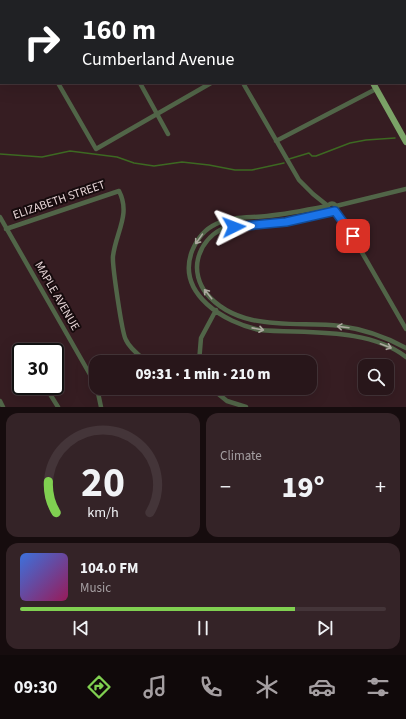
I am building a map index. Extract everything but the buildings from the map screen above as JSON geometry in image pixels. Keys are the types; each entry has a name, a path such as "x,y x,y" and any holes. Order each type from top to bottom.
{"main road":[{"path":"374,86 406,142"}],"street":[{"path":"59,84 96,149 209,84"},
{"path":"141,84 168,134"},
{"path":"244,84 299,180 328,206 329,212"},
{"path":"276,141 374,86"},
{"path":"406,189 329,212 286,222 227,228 210,237 203,246 199,257 198,276 205,291 219,305 242,317 270,323 354,328 381,336 406,348"},
{"name":"ELIZABETH STREET","path":"6,229 119,191 124,203 124,214 114,250 113,264 123,333 128,345 139,355"},
{"path":"406,329 332,203 328,206 268,216 226,220 214,225 204,232 192,252 189,263 189,272 197,294 216,311 234,322 254,329 351,336 385,346 406,357"},
{"name":"MAPLE AVENUE","path":"0,218 89,375"},
{"path":"200,355 201,338 219,305"},
{"path":"51,395 58,407"},
{"name":"MAPLE AVENUE","path":"98,395 101,407"},
{"path":"220,395 227,401 246,407"},
{"path":"0,401 3,407"}],"waterway":[{"path":"289,159 309,153 312,156 316,156 350,143 366,140 395,138"},
{"path":"0,154 42,157 70,151 117,157 134,163 154,166 182,162 235,170 252,170 284,163"}],"route":[{"path":"234,227 286,222 335,211 353,236"}]}
